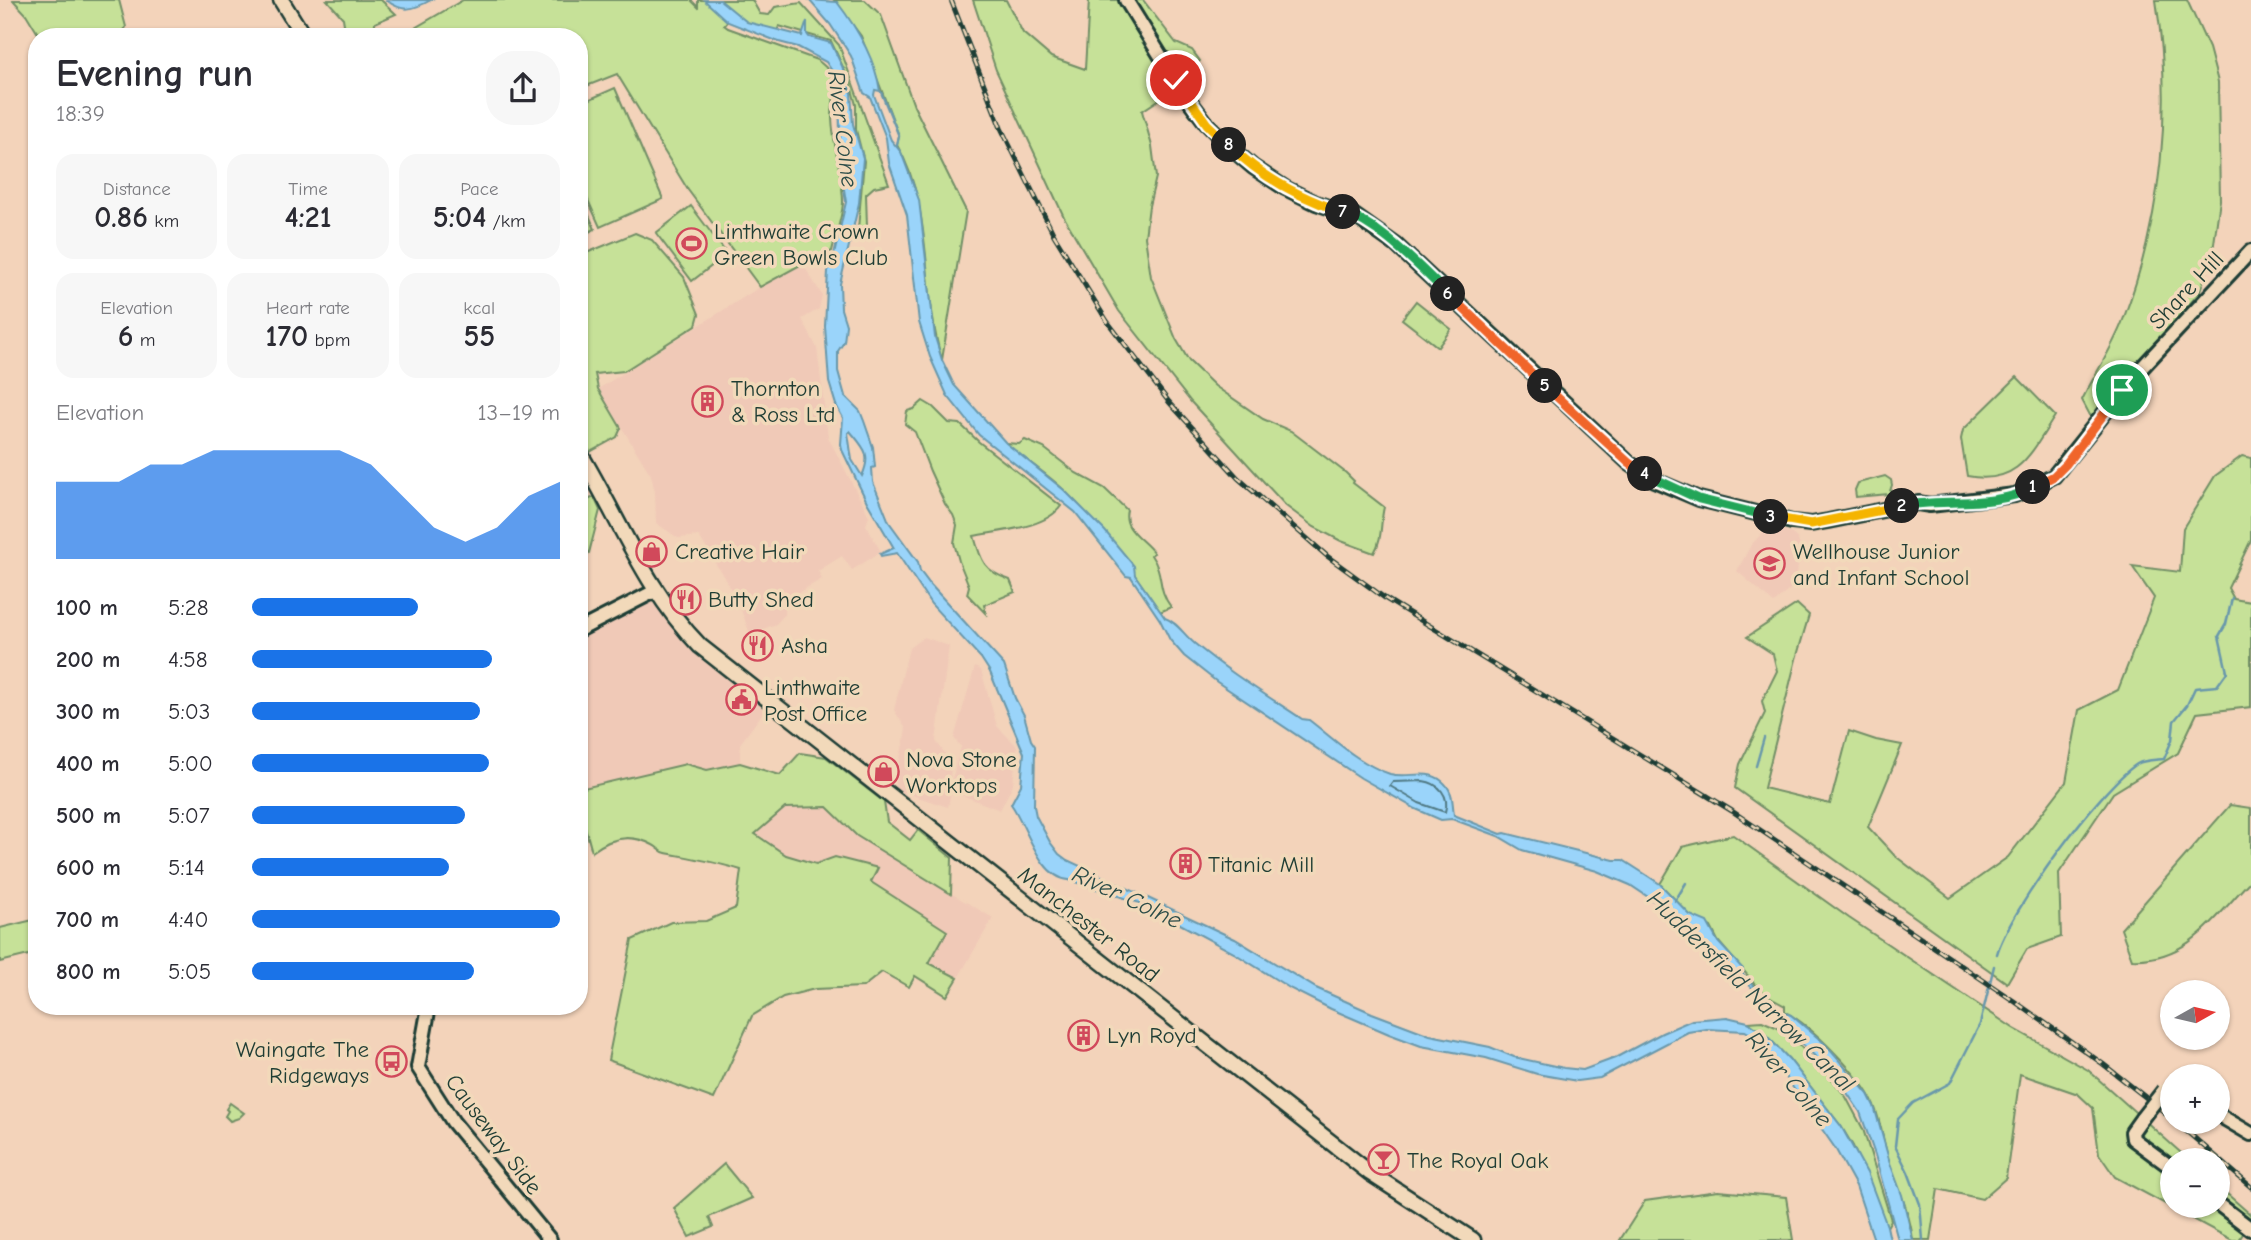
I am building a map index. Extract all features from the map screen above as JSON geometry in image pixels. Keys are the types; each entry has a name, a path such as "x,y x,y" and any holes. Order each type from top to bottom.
{"main road":[{"path":"281,0 298,28"},
{"name":"Manchester Road","path":"588,468 655,591 677,622 700,646 1370,1173 1473,1240"}],"street":[{"name":"Share Hill","path":"1126,0 1183,92 1207,124 1253,167 1285,188 1316,203 1355,216 1395,246 1629,463 1654,480 1699,499 1780,520 1811,524 1918,503 1930,505 2015,495 2054,476 2135,375 2251,251"},
{"path":"588,624 655,591"},
{"name":"Causeway Side","path":"427,1015 418,1067 453,1122 550,1240"},
{"path":"2160,1097 2132,1132 2133,1139 2160,1159"},
{"path":"2230,1121 2251,1133"},
{"path":"2230,1213 2251,1229"}],"shaded area":[{"path":"802,263 822,295 819,309 802,319 817,348 828,437 869,516 866,525 881,552 852,570 842,556 818,571 822,579 785,600 785,614 776,624 750,634 737,599 699,536 678,538 656,523 655,492 651,475 598,389"},
{"name":"Wellhouse Junior and Infant School","path":"1769,526 1776,526 1792,534 1798,539 1800,548 1796,584 1774,603 1737,571 1751,545"},
{"path":"652,602 700,658 765,710 740,744 740,763 707,770 686,764 588,787 588,633 609,620"},
{"path":"924,637 949,646 936,741 951,762 950,786 961,747 954,738 975,667 981,670 997,726 1017,746 1013,784 1000,810 951,791 948,807 894,789 906,729 894,710 909,648"},
{"path":"827,807 857,836 993,918 958,978 929,963 947,931 871,882 878,868 835,857 816,864 786,855 755,833 785,808"}],"green space":[{"path":"13,0 119,0 126,27 35,28"},
{"path":"327,0 381,0 396,14 375,23 375,28 345,28 343,18"},
{"path":"463,0 691,0 698,7 698,0 752,0 760,14 769,15 775,7 801,3 839,45 889,184 874,187 866,194 867,227 858,229 864,161 856,130 856,105 850,82 831,41 779,26 777,32 730,18 724,25 728,28 817,60 829,71 834,85 832,118 843,203 832,251 760,287 688,190 617,74 588,85 588,28 415,28"},
{"path":"834,0 865,0 881,15 914,106 966,211 942,360 931,306 917,195 909,169 897,145 899,136 861,36"},
{"path":"973,0 1006,0 1023,33 1051,57 1085,69 1089,0 1143,0 1176,43 1192,50 1200,61 1175,89 1142,111 1152,146 1156,177 1145,237 1151,277 1176,339 1189,361 1215,386 1263,419 1291,431 1346,473 1353,483 1384,507 1380,536 1374,553 1341,541 1314,527 1286,506 1191,402 1119,311 1064,217 996,70"},
{"path":"2156,0 2187,0 2209,48 2218,82 2220,200 2212,258 2199,293 2092,419 2082,400 2123,320 2147,242 2155,202 2164,81"},
{"path":"615,88 663,199 600,227 588,200 588,100"},
{"name":"Linthwaite Crown Green Bowls Club","path":"691,206 727,254 692,281 656,233"},
{"path":"588,213 595,229 588,232"},
{"path":"635,233 652,240 684,277 699,314 696,325 624,371 595,374 598,389 621,428 617,437 590,452 588,449 588,252"},
{"path":"1416,301 1451,329 1438,347 1402,319"},
{"path":"2017,377 2055,416 2030,454 2011,471 1984,478 1967,476 1961,439 1963,430"},
{"path":"923,401 949,423 960,424 1061,506 1045,519 1033,524 974,536 985,564 994,573 1010,580 1015,592 984,605 986,614 967,594 969,586 954,543 957,525 930,471 915,432 905,424 907,411"},
{"path":"1025,440 1044,448 1076,473 1104,488 1127,510 1126,517 1130,528 1154,553 1151,555 1158,569 1166,600 1171,607 1160,612 1116,549 1091,519 1058,484 1006,443 1019,444"},
{"path":"2242,456 2251,458 2251,540 2228,588 2234,599 2251,602 2251,707 2197,713 2178,753 2113,793 2059,873 2061,937 2027,949 2007,983 1735,788 1740,764 1765,713 1762,701 1777,671 1773,654 1747,637 1797,604 1809,615 1764,788 1830,804 1849,731 1902,745 1868,827 1894,855 1950,898 2008,857 2066,782 2079,710 2118,690 2154,598 2132,566 2180,572 2183,528 2215,476"},
{"path":"1885,476 1891,480 1889,494 1856,497 1858,483"},
{"path":"594,497 600,510 588,554 588,500"},
{"path":"800,753 826,757 884,802 887,822 910,840 918,830 952,858 951,894 857,836 827,807 785,808 755,834 786,855 816,864 835,857 878,868 871,882 947,931 929,963 958,978 947,996 915,976 909,987 882,972 863,987 815,989 783,997 752,1016 714,1099 608,1060 632,940 671,922 706,921 736,908 741,870 664,852 645,841 629,838 613,840 592,852 588,838 588,787 686,764 707,770 740,763 780,775"},
{"path":"2230,805 2251,808 2251,880 2213,922 2185,945 2152,958 2132,959 2121,929"},
{"path":"1733,835 1849,918 2013,1028 2088,1070 2176,1148 2160,1148 2160,1201 2115,1177 2099,1154 2093,1108 2078,1094 2020,1074 2006,1178 1982,1199 1938,1189 1930,1240 1913,1240 1877,1113 1859,1081 1822,1040 1785,1012 1785,1006 1767,996 1755,984 1718,941 1711,927 1690,915 1660,884 1682,847"},
{"path":"28,921 28,955 0,962 0,928"},
{"path":"1762,1021 1785,1031 1828,1074 1846,1097 1863,1129 1891,1220 1887,1227 1853,1146 1841,1126 1789,1059 1767,1036 1748,1022"},
{"path":"230,1103 244,1113 230,1121 225,1116"},
{"path":"724,1164 752,1198 709,1217 713,1227 689,1237 674,1208"},
{"path":"1718,1191 1786,1197 1793,1240 1620,1240 1645,1201"},
{"path":"2230,1196 2251,1215 2251,1221 2239,1240 2232,1240 2191,1218 2230,1218"}],"water":[{"path":"386,0 431,0 408,9"},
{"name":"River Colne","path":"704,0 720,0 747,22 802,36 807,21 809,37 831,43 842,66 851,92 853,124 863,158 859,203 840,284 841,309 846,325 844,342 838,351 838,371 845,396 860,411 873,447 873,482 889,522 918,562 920,571 929,583 1004,665 1035,746 1036,816 1059,854 1235,939 1316,988 1372,1013 1430,1035 1490,1047 1514,1057 1583,1070 1615,1058 1692,1020 1727,1017 1748,1022 1767,1036 1789,1059 1841,1126 1867,1173 1890,1240 1874,1240 1856,1186 1835,1148 1780,1069 1754,1036 1745,1031 1707,1029 1688,1032 1600,1078 1577,1081 1537,1074 1486,1058 1421,1046 1389,1034 1291,989 1234,953 1143,904 1059,877 1050,870 1035,850 1011,804 1021,785 1024,753 990,672 981,658 931,604 897,553 881,556 880,554 894,548 867,502 842,450 843,418 829,382 825,326 828,271 846,202 841,170 839,95 834,74 826,62 798,47 728,22","holes":["850,431 865,452 866,462 862,476 852,460 848,433"]},
{"path":"809,0 837,2 858,33 874,67 880,91 875,90 874,95 891,140 901,152 919,200 935,337 954,385 1006,443 1064,490 1105,531 1134,566 1135,575 1165,618 1233,673 1302,719 1309,720 1347,750 1379,770 1397,775 1423,774 1436,777 1451,793 1454,815 1501,834 1623,860 1660,884 1690,915 1707,922 1718,942 1743,969 1743,975 1780,1011 1791,1015 1824,1043 1868,1094 1902,1195 1913,1240 1898,1240 1875,1155 1860,1112 1837,1078 1782,1024 1778,1013 1740,976 1729,974 1657,903 1630,885 1597,871 1522,850 1498,836 1452,819 1441,820 1416,809 1361,778 1217,682 1184,656 1170,640 1131,577 1126,576 1075,512 979,435 947,395 930,357 919,322 907,215 889,163 886,138 870,97 864,93 851,56 830,24"}],"waterway":[{"path":"881,92 899,136 897,145"},
{"path":"1997,954 2005,935 2037,882 2101,798 2137,764 2164,759 2172,740 2174,721 2187,705 2195,688 2217,686 2227,672 2219,636 2226,624 2232,598"},
{"path":"1756,766 1764,738"},
{"name":"Huddersfield Narrow Canal","path":"1675,901 1686,883"},
{"path":"1923,1240 1920,1204 1895,1146 1898,1119 1913,1103 1950,1083 1980,1024 1994,966"}],"railway":[{"path":"951,0 1001,128 1054,235 1107,321 1169,402 1238,478 1327,556 1386,599 1732,811 2014,1001 2160,1109"},
{"path":"2190,1134 2251,1187"}],"place":[{"name":"Linthwaite Crown Green Bowls Club","path":"691,244"},
{"name":"Thornton & Ross Ltd","path":"708,401"},
{"name":"Creative Hair","path":"652,551"},
{"name":"Wellhouse Junior and Infant School","path":"1770,564"},
{"name":"Butty Shed","path":"685,599"},
{"name":"Asha","path":"758,645"},
{"name":"Linthwaite Post Office","path":"741,700"},
{"name":"Nova Stone Worktops","path":"883,772"},
{"name":"Titanic Mill","path":"1185,864"},
{"name":"Lyn Royd","path":"1084,1035"},
{"name":"Waingate The Ridgeways","path":"392,1062"},
{"name":"The Royal Oak","path":"1384,1160"}],"route":[{"path":"1176,80 1207,124 1253,167 1285,188 1362,220 1426,274 1629,463 1654,480 1699,499 1732,509 1811,524 1918,503 1930,505 2015,495 2054,476 2122,390"}]}
